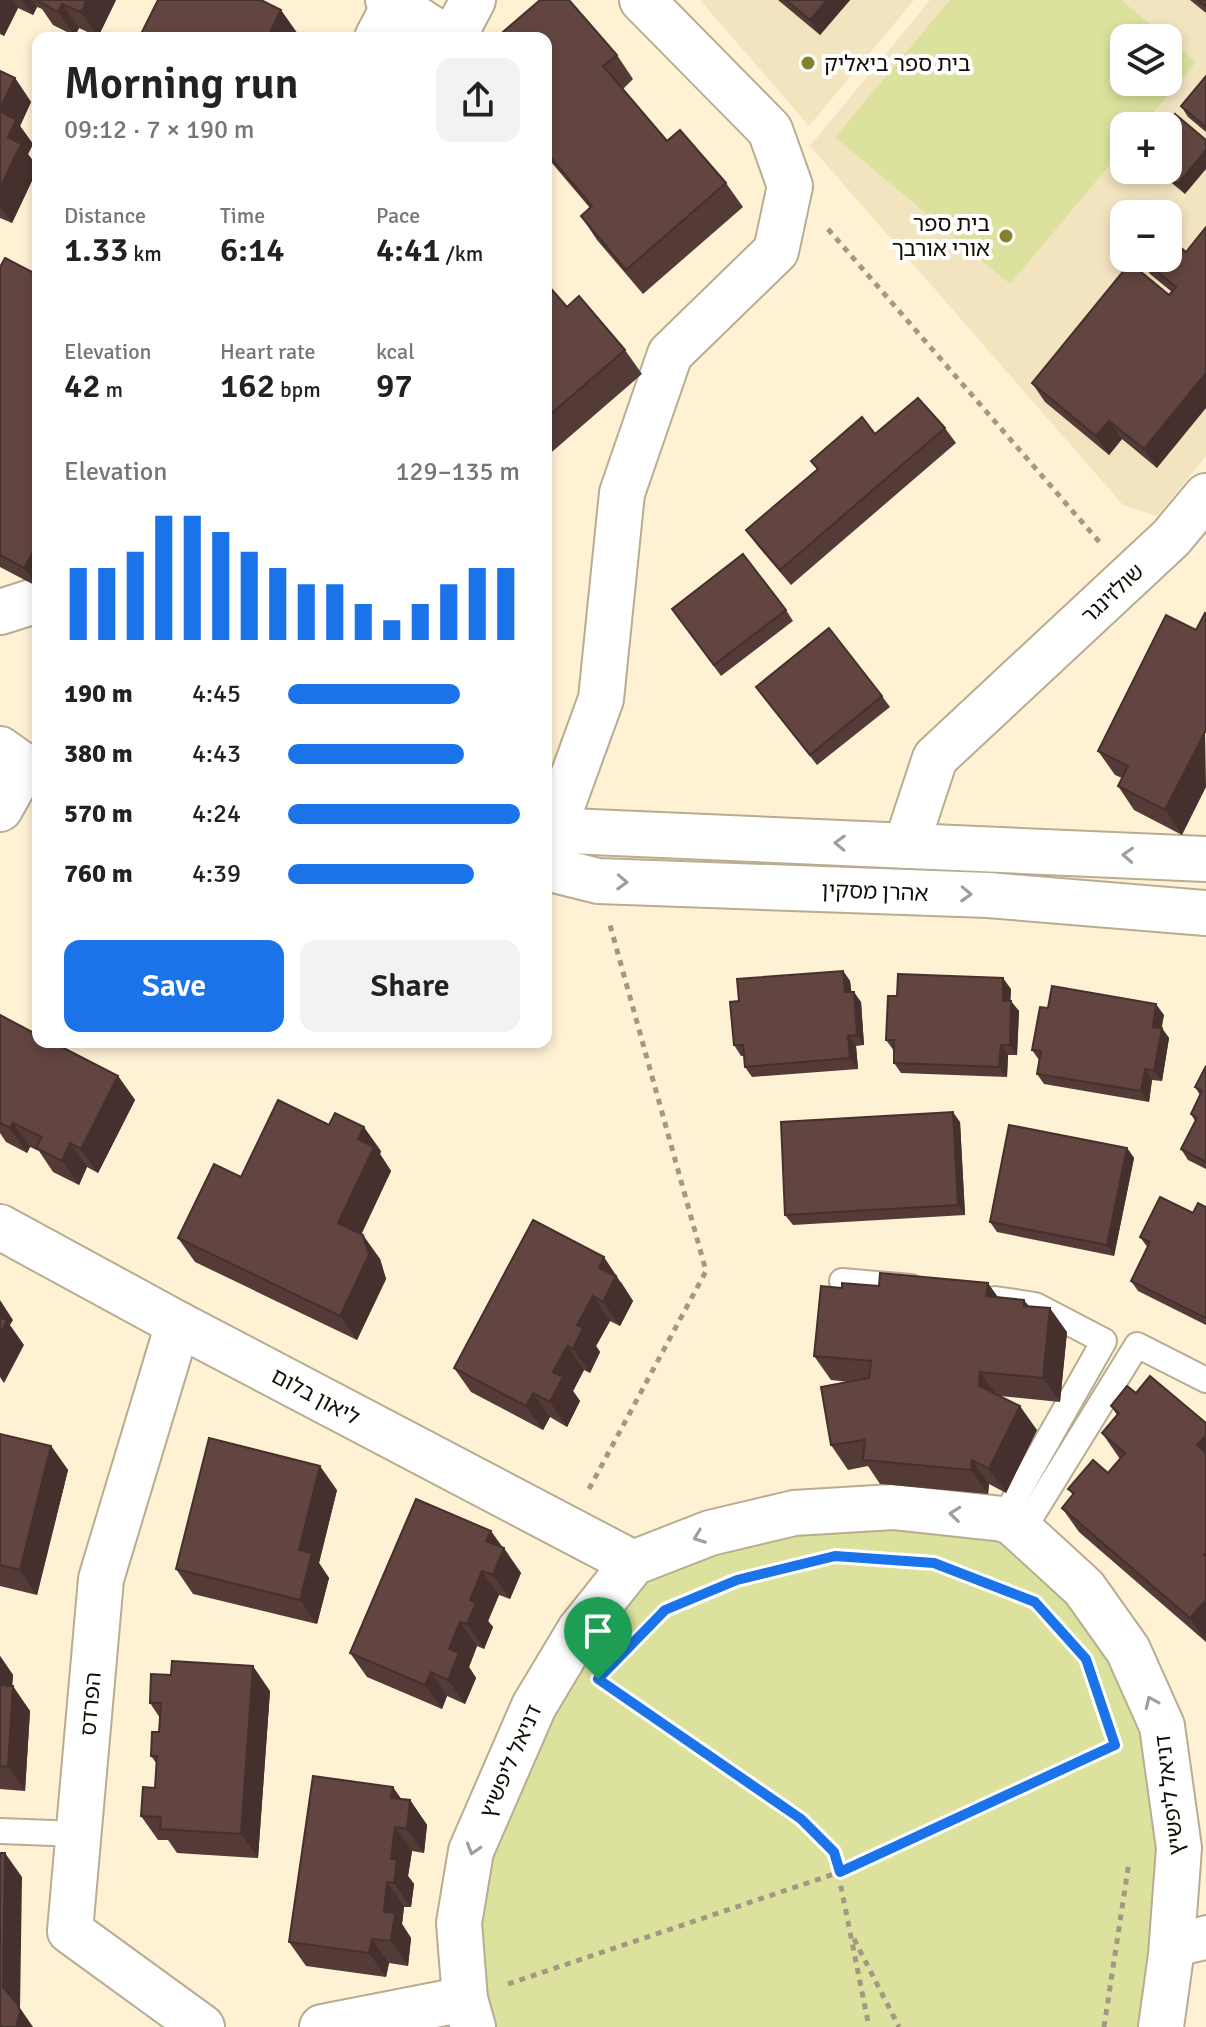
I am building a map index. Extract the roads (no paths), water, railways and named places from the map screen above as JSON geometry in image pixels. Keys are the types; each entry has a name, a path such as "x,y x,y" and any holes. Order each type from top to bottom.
{"street":[{"path":"456,32 473,0"},
{"path":"552,832 601,699 622,493 670,354 776,251 790,186 770,130 642,0"},
{"path":"389,10 434,32"},
{"name":"שולזינגר","path":"906,846 935,758 1171,538 1206,496"},
{"path":"0,612 32,602"},
{"path":"0,809 21,762"},
{"name":"אהרן מסקין","path":"552,843 906,846 1206,859"},
{"name":"אהרן מסקין","path":"552,846 598,881 988,895 1206,913"},
{"name":"ליאון בלום","path":"0,1227 633,1563"},
{"name":"הפרדס","path":"178,1324 101,1579 70,1931 202,2027"},
{"path":"633,1563 710,1533 794,1513 893,1507 1013,1525"},
{"name":"דניאל ליפשיץ","path":"1013,1525 1084,1588 1128,1650 1162,1726 1189,1942 1161,2027"},
{"name":"דניאל ליפשיץ","path":"469,2013 459,1923 471,1851 534,1706 579,1631 633,1563"},
{"path":"322,2027 469,2013"}],"lane":[{"path":"842,1281 928,1288"},
{"path":"973,1295 1035,1305 1104,1341 1013,1525"},
{"path":"1013,1525 1137,1345 1206,1380"},
{"path":"0,1831 78,1834"}],"place":[{"name":"בית ספר ביאליק","path":"808,63"},
{"name":"בית ספר אורי אורבך","path":"1006,236"}]}
